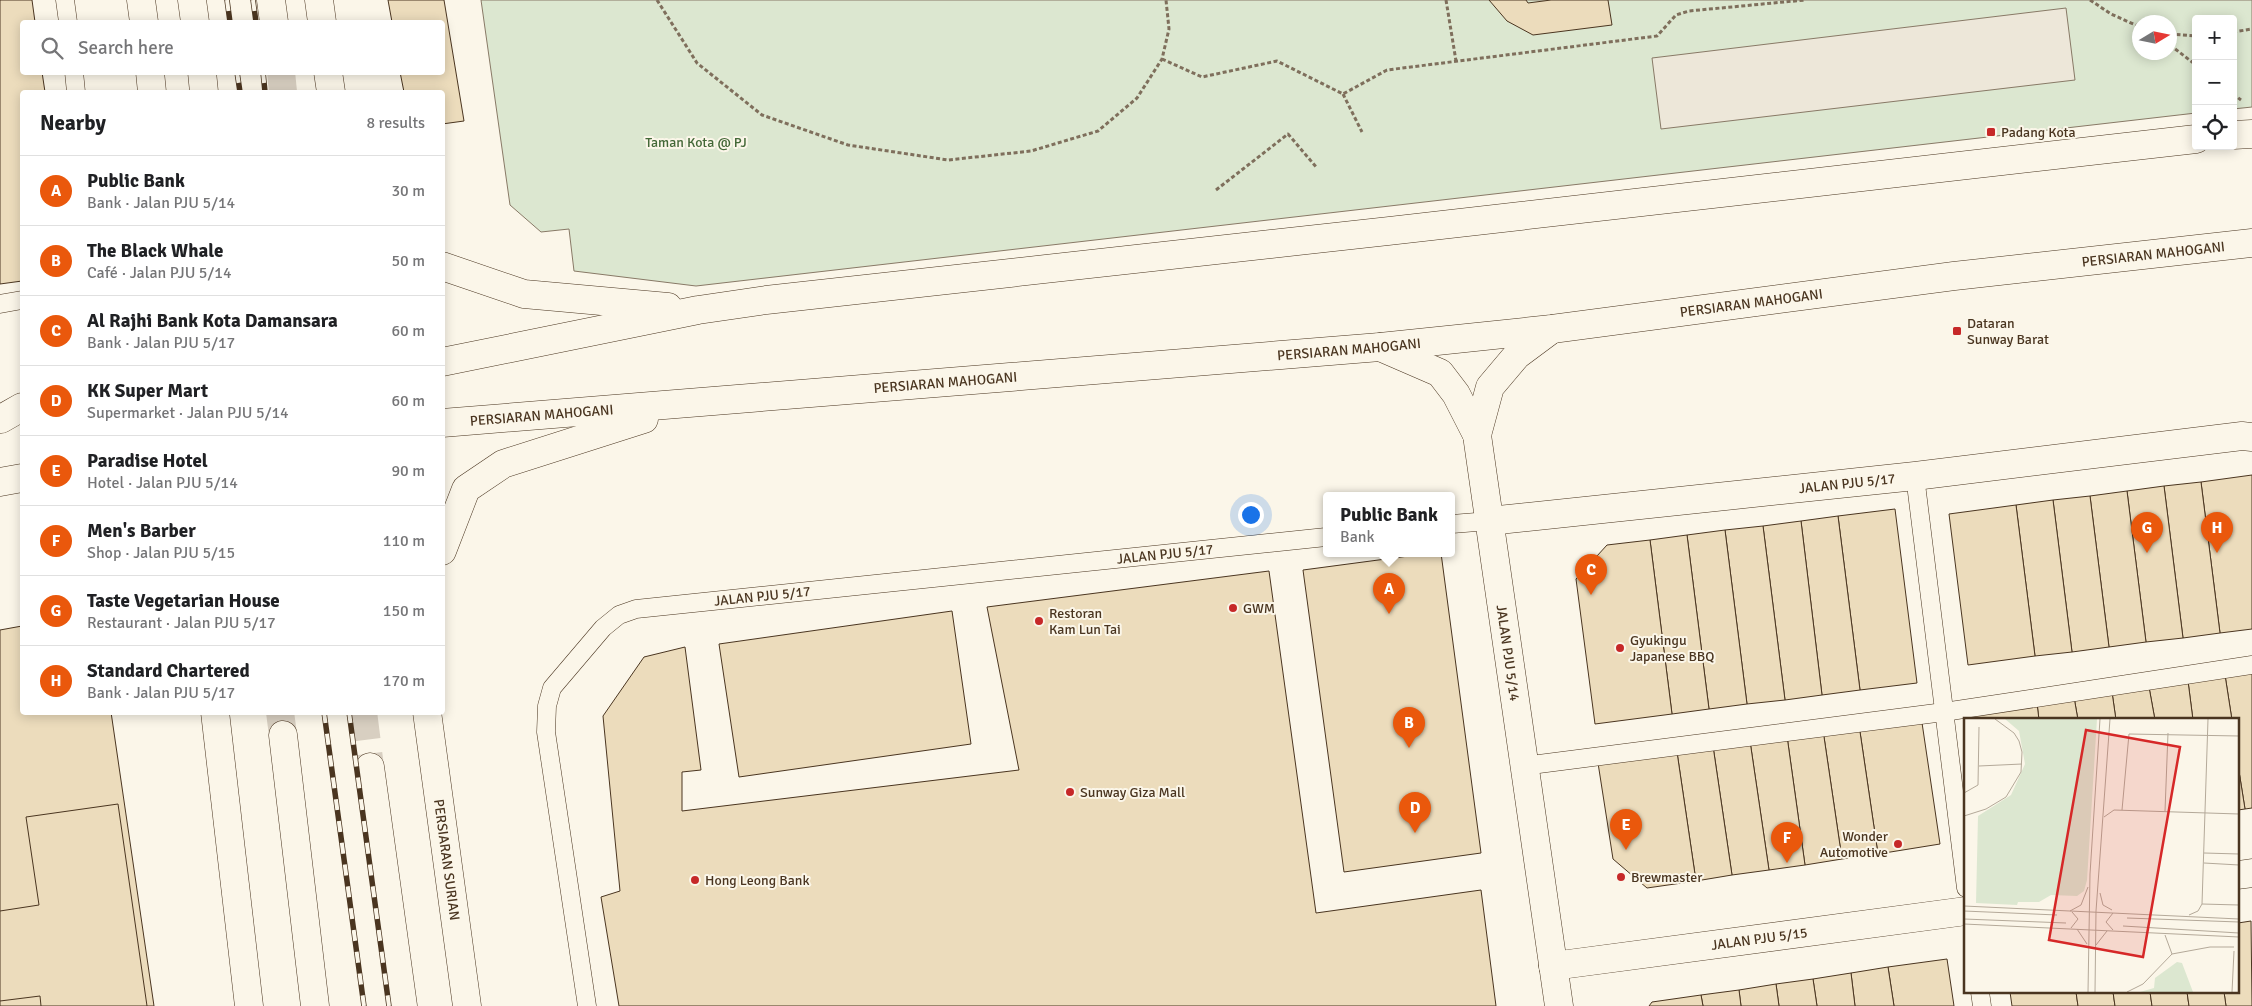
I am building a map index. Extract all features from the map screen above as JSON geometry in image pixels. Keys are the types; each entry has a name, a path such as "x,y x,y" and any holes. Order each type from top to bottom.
{"main road":[{"path":"141,0 144,20"},
{"path":"192,0 195,20"},
{"path":"271,0 274,20"},
{"path":"319,0 322,20"},
{"path":"150,75 152,90"},
{"path":"202,75 204,90"},
{"path":"328,75 331,90"},
{"path":"2237,135 2252,134"},
{"path":"445,361 698,310 1217,249 1571,212 2192,139"},
{"name":"PERSIARAN MAHOGANI","path":"445,423 846,392 1380,346 1552,329 1954,276 2252,243"},
{"path":"445,267 524,294 698,310"},
{"path":"1477,435 1490,387 1517,355 1552,329"},
{"name":"JALAN PJU 5/14","path":"1380,346 1440,373 1456,394 1477,435 1558,1006"},
{"path":"445,543 466,489 503,464 590,435 686,407 846,392"},
{"name":"JALAN PJU 5/17","path":"1488,521 1915,476 2247,437"},
{"path":"0,482 20,478"},
{"path":"0,490 20,491"},
{"path":"215,715 249,1006"},
{"name":"PERSIARAN SURIAN","path":"427,715 467,1006"},
{"path":"282,735 315,1006"},
{"path":"370,767 403,1006"},
{"name":"JALAN PJU 5/15","path":"1553,966 1964,911"}],"lane":[{"path":"65,0 68,20"},
{"path":"74,75 76,90"},
{"path":"0,304 20,300"},
{"path":"1915,476 1964,872"},
{"name":"JALAN PJU 5/17","path":"1455,524 1488,521"},
{"name":"JALAN PJU 5/17","path":"587,1006 546,732 547,706 552,688 603,628 619,615 636,609 1323,537"},
{"path":"1523,766 1944,712 2252,665"}],"path":[{"path":"657,0 696,63 762,115 848,146 948,160 1031,151 1098,131 1137,98 1162,59 1168,29 1166,0"},
{"path":"1446,0 1456,61"},
{"path":"1343,94 1387,70 1657,36 1676,15 1689,11 1805,0"},
{"path":"2090,0 2111,14 2132,23"},
{"path":"2237,31 2252,29"},
{"path":"2177,35 2192,36"},
{"path":"2177,51 2192,63"},
{"path":"1162,59 1202,77 1277,61 1343,94 1362,132"},
{"path":"1216,190 1288,134 1317,168"}],"green space":[{"name":"Taman Kota @ PJ","path":"481,0 2252,0 2252,107 2237,109 2237,15 2192,15 2192,113 696,286 574,271 569,229 541,232 510,205"}],"shaded area":[{"path":"2066,8 2075,80 1661,129 1652,58"}],"building":[{"path":"0,0 32,0 35,20 20,20 20,75 42,75 45,90 20,90 20,281 0,284"},
{"path":"388,0 444,0 464,121 445,124 445,90 404,90 401,75 445,75 445,20 392,20"},
{"path":"1489,0 1526,0 1528,3 1551,0 1608,0 1612,25 1533,35 1507,21"},
{"path":"2252,475 2252,629 2220,633 2201,482"},
{"path":"2201,482 2220,633 2183,638 2164,486"},
{"path":"2164,486 2183,638 2146,642 2127,491"},
{"path":"2127,491 2146,642 2109,647 2090,496"},
{"path":"2090,496 2109,647 2072,652 2053,500"},
{"path":"2053,500 2072,652 2035,656 2016,505"},
{"path":"2016,505 2035,656 1968,665 1949,514"},
{"path":"1895,509 1917,683 1860,690 1838,516"},
{"path":"1838,516 1860,690 1822,695 1801,521"},
{"path":"1801,521 1822,695 1785,700 1763,526"},
{"path":"1763,526 1785,700 1747,704 1725,530"},
{"path":"1725,530 1747,704 1709,709 1687,535"},
{"path":"1687,535 1709,709 1672,714 1650,540"},
{"path":"1650,540 1672,714 1595,724 1576,579 1607,545"},
{"path":"1401,557 1442,557 1481,853 1344,872 1303,570"},
{"name":"Sunway Giza Mall","path":"1269,571 1316,913 1481,890 1496,1006 619,1006 601,897 620,891 603,716 644,657 685,647 701,770 682,772 682,811 1019,770 987,607"},
{"path":"952,611 971,744 739,777 719,644"},
{"path":"20,626 20,715 111,715 154,1006 0,1006 0,630"},
{"path":"2252,671 2252,808 2245,809 2240,778 2240,718 2232,718 2225,675"},
{"path":"2225,675 2232,718 2193,718 2188,681"},
{"path":"2188,681 2193,718 2155,718 2149,687"},
{"path":"2149,687 2155,718 2116,718 2112,692"},
{"path":"2112,692 2116,718 2078,718 2074,697"},
{"path":"2074,697 2078,718 2039,718 2037,703"},
{"path":"2037,703 2039,718 1974,718 1973,713"},
{"path":"1921,716 1940,844 1878,854 1859,725"},
{"path":"1859,725 1878,854 1842,859 1823,730"},
{"path":"1823,730 1842,859 1805,865 1787,736"},
{"path":"1787,736 1805,865 1769,870 1750,741"},
{"path":"1750,741 1769,870 1732,875 1713,746"},
{"path":"1713,746 1732,875 1696,881 1677,752"},
{"path":"1677,752 1696,881 1647,888 1613,859 1598,763"},
{"path":"2240,778 2245,809 2240,810"},
{"path":"118,804 147,1006 41,1006 40,996 0,1001 0,911 39,905 26,817"},
{"path":"2251,921 2252,1006 2226,1006 2224,994 2240,994 2240,923"},
{"path":"1947,959 1954,1006 1894,1006 1888,967"},
{"path":"1888,967 1894,1006 1855,1006 1851,973"},
{"path":"1851,973 1855,1006 1817,1006 1813,979"},
{"path":"1813,979 1817,1006 1779,1006 1776,984"},
{"path":"1776,984 1779,1006 1741,1006 1739,990"},
{"path":"1739,990 1741,1006 1703,1006 1701,995"},
{"path":"2010,994 2076,994 2078,1006 2012,1006"},
{"path":"2076,994 2113,994 2115,1006 2078,1006"},
{"path":"2113,994 2150,994 2152,1006 2115,1006"},
{"path":"2150,994 2187,994 2189,1006 2152,1006"},
{"path":"2187,994 2224,994 2226,1006 2189,1006"},
{"path":"1701,995 1703,1006 1649,1006 1652,1002"}],"tunnel":[{"path":"281,75 283,90"},
{"path":"280,715 283,735"},
{"path":"363,715 370,767"}],"railway":[{"path":"227,0 230,20"},
{"path":"253,0 256,20"},
{"path":"237,75 240,90"},
{"path":"263,75 265,90"},
{"path":"324,715 364,1006"},
{"path":"349,715 389,1006"}],"place":[{"name":"Padang Kota","path":"1991,132"},
{"name":"Dataran Sunway Barat","path":"1957,331"},
{"name":"Taste Vegetarian House","path":"2147,553"},
{"name":"Standard Chartered","path":"2217,553"},
{"name":"Al Rajhi Bank Kota Damansara","path":"1591,595"},
{"name":"GWM","path":"1233,608"},
{"name":"Public Bank","path":"1389,614"},
{"name":"Restoran Kam Lun Tai","path":"1039,621"},
{"name":"Gyukingu Japanese BBQ","path":"1620,648"},
{"name":"The Black Whale","path":"1409,748"},
{"name":"Sunway Giza Mall","path":"1070,792"},
{"name":"KK Super Mart","path":"1415,833"},
{"name":"Wonder Automotive","path":"1898,844"},
{"name":"Paradise Hotel","path":"1626,850"},
{"name":"Men's Barber","path":"1787,863"},
{"name":"Brewmaster","path":"1621,877"},
{"name":"Hong Leong Bank","path":"695,880"}]}
